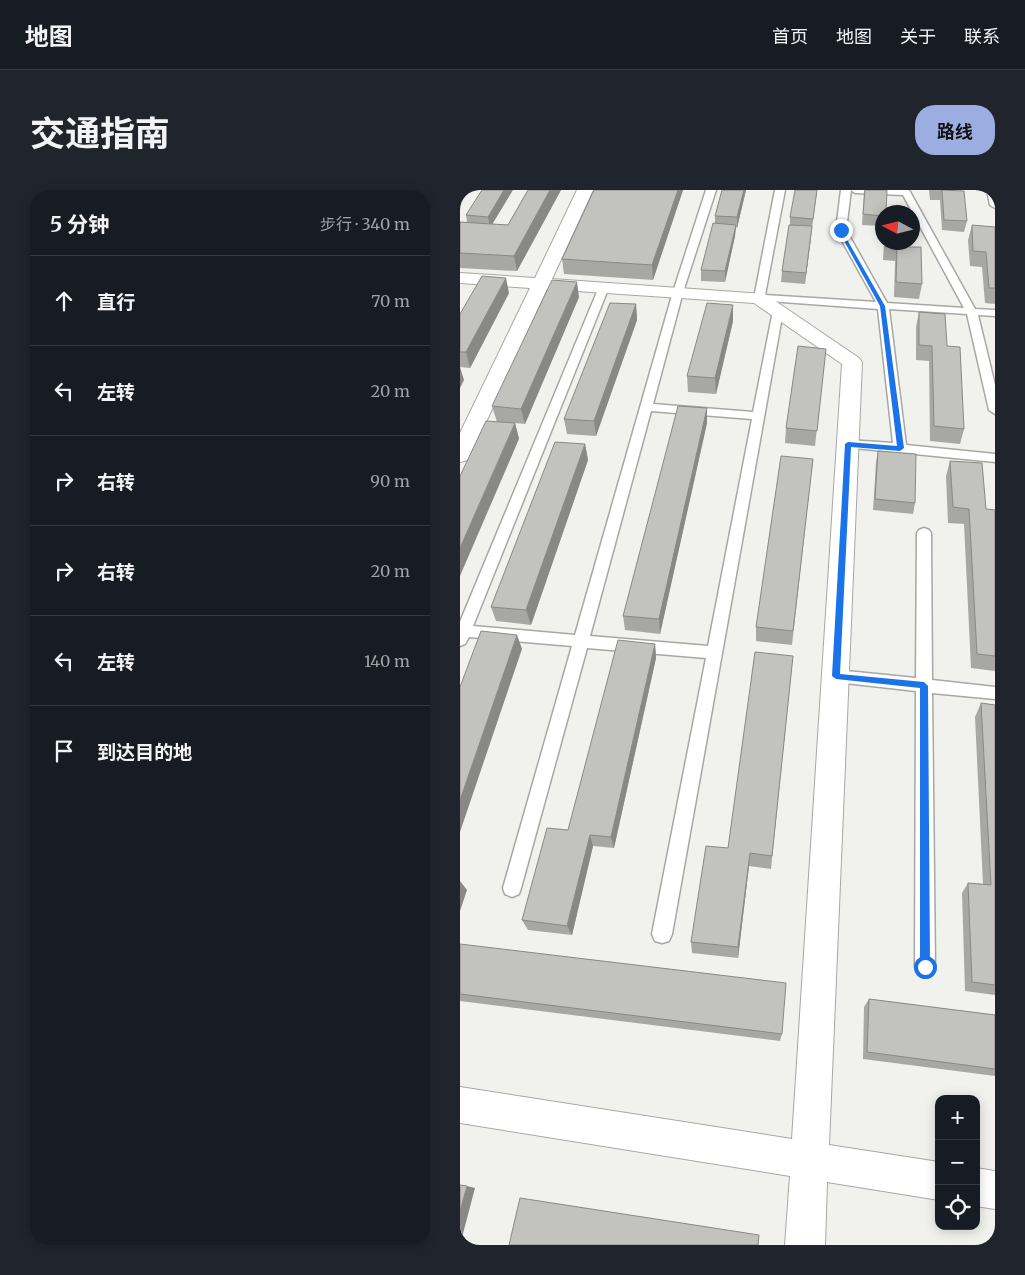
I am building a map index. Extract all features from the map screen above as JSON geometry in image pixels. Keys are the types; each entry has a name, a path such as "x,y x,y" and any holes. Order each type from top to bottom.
{"street":[{"path":"460,455 585,190"},
{"path":"460,278 678,292 768,305 852,362 805,1245"},
{"path":"460,1105 935,1180"},
{"path":"980,1188 995,1190"}],"lane":[{"path":"512,888 678,292 711,190"},
{"path":"662,934 759,416 780,190"},
{"path":"846,190 841,230 882,306 900,448"},
{"path":"855,190 906,192 972,312 995,410"},
{"path":"992,190 995,205"},
{"path":"604,287 462,636 581,641 714,653"},
{"path":"768,305 882,306 995,313"},
{"path":"646,407 759,416"},
{"path":"848,444 995,458"},
{"path":"924,533 925,967"},
{"path":"836,676 995,693"}],"building":[{"path":"482,190 504,190 488,217 466,215"},
{"path":"528,190 550,190 514,256 460,253 460,222 508,225"},
{"path":"594,190 678,190 652,265 562,259"},
{"path":"722,190 744,190 737,217 715,216"},
{"path":"795,190 817,190 813,219 790,217"},
{"path":"865,190 887,190 886,205 875,205 875,215 863,214"},
{"path":"942,190 964,191 967,221 944,220"},
{"path":"713,223 736,225 725,271 701,270"},
{"path":"789,225 812,226 806,273 782,271"},
{"path":"972,225 995,227 995,288 989,288 986,252 973,251"},
{"path":"921,247 922,284 896,282 897,250 920,250"},
{"path":"482,276 506,278 466,352 460,352 460,314"},
{"path":"552,280 577,282 521,409 492,406"},
{"path":"610,303 636,304 594,421 564,419"},
{"path":"707,303 733,305 715,378 687,376"},
{"path":"919,312 945,314 947,346 960,347 964,429 934,426 932,346 919,345"},
{"path":"798,346 826,349 817,431 786,428"},
{"path":"678,406 707,408 659,619 623,616"},
{"path":"486,421 515,423 460,548 460,476"},
{"path":"555,442 585,444 526,610 491,607"},
{"path":"878,451 916,454 915,503 875,499"},
{"path":"781,456 813,459 793,631 756,627"},
{"path":"950,461 982,463 986,509 995,510 995,656 977,654 969,509 953,507"},
{"path":"481,631 517,635 460,800 460,687"},
{"path":"618,640 655,644 611,837 590,835 567,926 522,920 547,828 568,830"},
{"path":"755,652 793,656 772,856 750,853 738,947 691,942 706,846 728,848"},
{"path":"981,703 995,705 995,985 972,982 968,883 991,885"},
{"path":"460,944 786,983 782,1034 460,994"},
{"path":"869,999 995,1015 995,1069 867,1052"},
{"path":"460,1185 467,1186 460,1211"},
{"path":"520,1198 759,1235 758,1245 509,1245"}],"route":[{"path":"841,230 882,306 900,448 848,444 836,676 924,686 925,967"}]}
